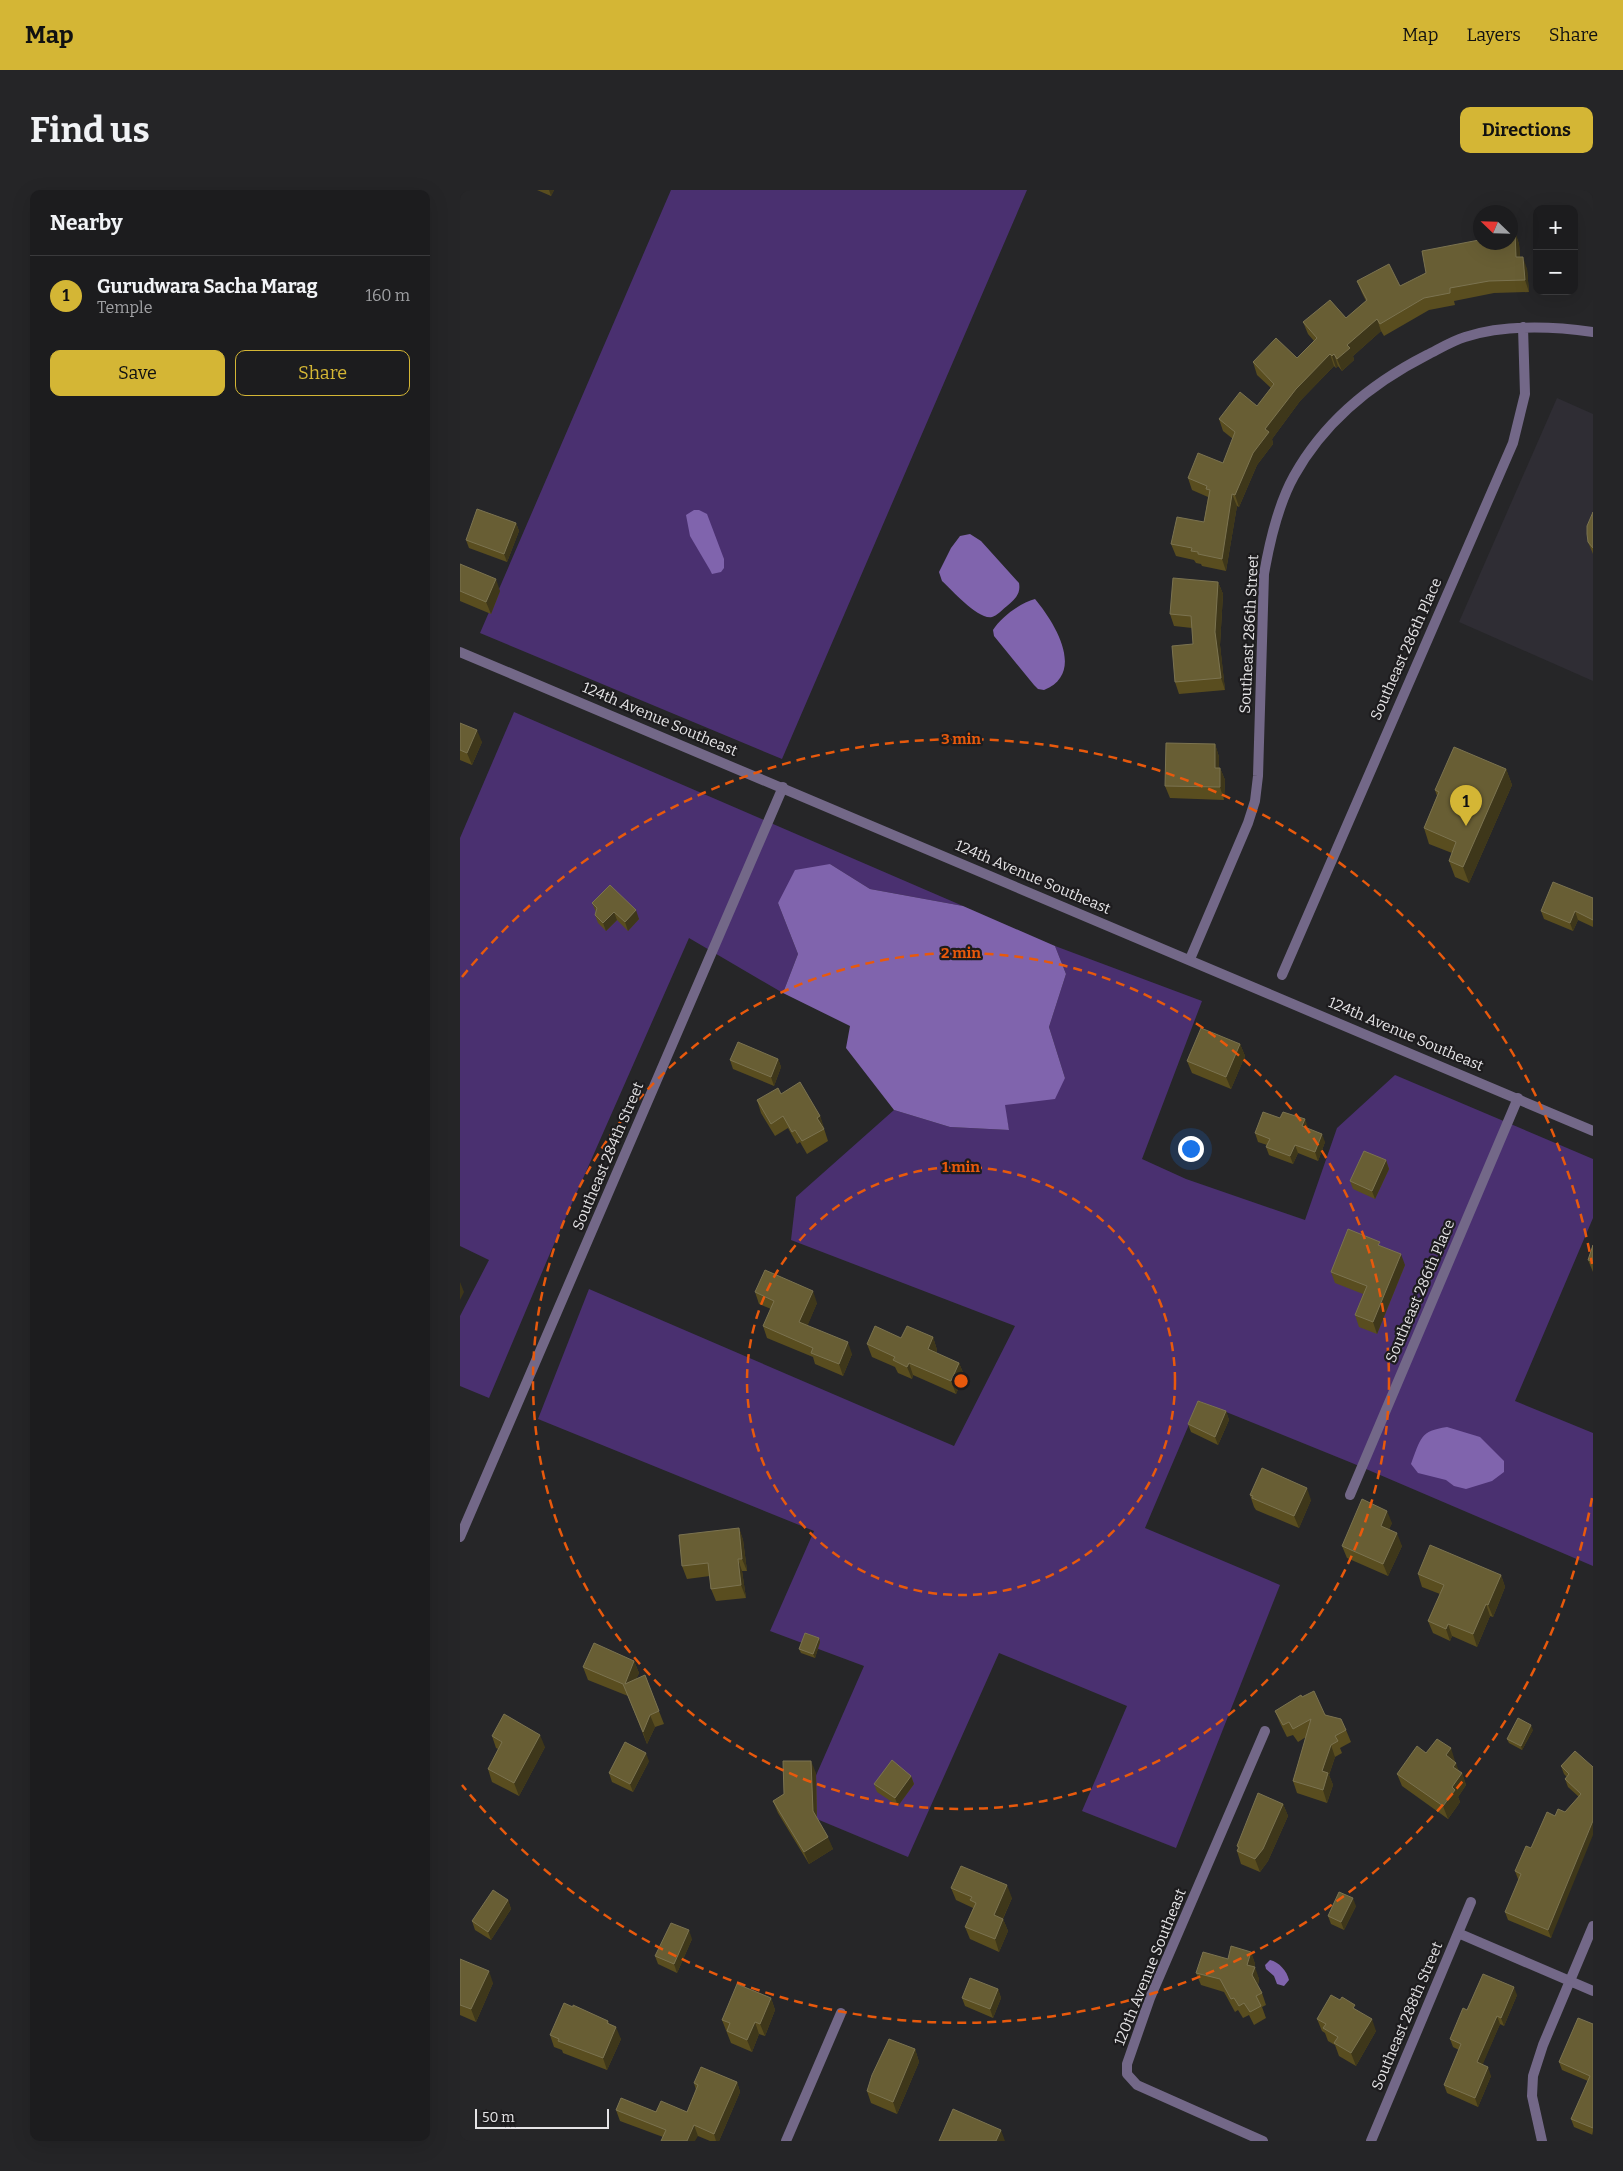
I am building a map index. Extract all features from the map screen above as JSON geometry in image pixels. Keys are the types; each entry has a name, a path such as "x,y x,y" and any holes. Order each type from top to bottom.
{"street":[{"name":"Southeast 286th Street","path":"1190,959 1241,839 1255,801 1258,776 1264,574 1270,541 1294,477 1320,439 1337,420 1372,387 1403,367 1464,338 1523,327 1567,328 1593,332"},
{"name":"Southeast 286th Place","path":"1282,975 1512,443 1525,394 1523,327"},
{"name":"124th Avenue Southeast","path":"460,652 1593,1131"},
{"name":"Southeast 284th Street","path":"460,1537 783,788"},
{"name":"Southeast 286th Place","path":"1350,1496 1518,1098"},
{"name":"120th Avenue Southeast","path":"1263,2141 1137,2085 1126,2074 1127,2064 1150,1998 1265,1731"},
{"name":"Southeast 288th Street","path":"1371,2141 1471,1902"},
{"path":"1542,2140 1532,2096 1533,2076 1543,2045 1593,1926"},
{"path":"1458,1933 1593,1991"},
{"path":"786,2141 841,2013"}],"shaded area":[{"path":"671,190 1027,190 782,759 480,633"},
{"path":"1557,398 1593,414 1593,681 1459,622"},
{"path":"694,510 707,514 724,559 724,568 721,572 712,574 690,536 686,515"},
{"path":"970,534 981,541 1019,583 1019,590 1015,599 992,617 980,614 966,604 942,581 939,572 951,548 960,536"},
{"path":"1035,599 1058,634 1065,660 1063,672 1056,682 1044,690 1038,689 1034,685 994,636 993,630 1011,611"},
{"path":"514,712 963,906 870,889 830,864 778,903 798,954 783,993 689,938 551,1251 489,1398 460,1386 460,1316 489,1260 460,1246 460,838"},
{"path":"830,864 870,889 963,906 1055,946 1066,974 1049,1027 1065,1078 1055,1099 1005,1105 1009,1130 950,1127 894,1110 846,1048 850,1026 783,993 798,954 778,903 795,870"},
{"path":"1055,946 1202,1001 1142,1159 1186,1179 1305,1220 1337,1128 1395,1075 1593,1159 1593,1218 1515,1401 1593,1433 1593,1566 1352,1463 1199,1401 1145,1528 1280,1585 1176,1848 1082,1811 1127,1706 999,1653 908,1857 800,1812 864,1666 770,1631 814,1531 538,1419 589,1289 954,1446 1015,1326 791,1240 796,1197 894,1110 950,1127 1009,1130 1004,1105 1065,1078 1049,1027 1066,974"},
{"path":"1447,1427 1480,1437 1504,1461 1504,1472 1492,1481 1466,1489 1454,1486 1446,1480 1418,1473 1411,1464 1423,1437 1431,1431"},
{"path":"1270,1960 1282,1967 1286,1973 1289,1980 1284,1986 1277,1984 1274,1976 1266,1969 1265,1965"}],"building":[{"path":"1473,241 1473,250 1516,250 1516,257 1523,257 1525,280 1489,281 1450,288 1450,293 1424,298 1380,324 1377,319 1347,345 1350,348 1337,359 1334,354 1332,356 1330,354 1296,389 1265,429 1269,432 1253,453 1235,495 1232,494 1222,559 1198,554 1198,552 1191,551 1192,548 1171,544 1177,517 1204,522 1210,490 1206,489 1207,486 1188,478 1198,453 1223,463 1235,432 1219,419 1240,392 1257,406 1274,384 1253,362 1276,338 1297,358 1317,338 1303,322 1330,300 1346,318 1367,300 1357,281 1389,264 1400,286 1426,273 1422,251"},
{"path":"477,509 516,523 504,554 466,540"},
{"path":"1593,512 1593,548 1588,542 1587,526"},
{"path":"460,564 496,579 486,602 460,591"},
{"path":"1173,578 1218,582 1215,632 1221,678 1175,682 1172,646 1193,644 1191,616 1170,614"},
{"path":"460,723 477,730 467,753 460,750"},
{"path":"1166,743 1215,744 1215,768 1220,768 1220,787 1165,786"},
{"path":"1454,747 1506,769 1463,867 1449,861 1456,842 1424,828 1439,792 1435,790"},
{"path":"1553,882 1593,898 1593,920 1575,911 1570,923 1541,911"},
{"path":"610,885 636,910 625,922 614,912 603,923 595,915 597,908 592,903"},
{"path":"1201,1028 1240,1044 1226,1077 1187,1061"},
{"path":"738,1042 778,1059 771,1077 730,1060"},
{"path":"800,1082 820,1116 817,1118 824,1129 802,1141 795,1130 792,1132 783,1116 771,1124 757,1100 778,1088 781,1094"},
{"path":"1263,1112 1280,1118 1283,1112 1305,1119 1302,1126 1322,1134 1315,1152 1295,1145 1290,1156 1266,1147 1270,1139 1255,1133"},
{"path":"1364,1151 1386,1160 1372,1191 1350,1181"},
{"path":"1348,1229 1380,1242 1378,1245 1401,1254 1373,1322 1355,1315 1367,1286 1331,1272"},
{"path":"1593,1245 1593,1261 1588,1260"},
{"path":"765,1270 813,1291 799,1322 848,1342 839,1364 811,1353 813,1348 763,1326 774,1301 755,1292"},
{"path":"875,1326 901,1338 907,1326 933,1337 928,1349 959,1363 951,1381 909,1363 907,1367 893,1360 895,1357 867,1344"},
{"path":"1198,1401 1226,1411 1215,1437 1188,1424"},
{"path":"1262,1468 1307,1488 1294,1516 1252,1498 1253,1496 1250,1495"},
{"path":"1362,1499 1387,1511 1381,1526 1397,1533 1383,1564 1342,1546"},
{"path":"739,1528 742,1559 738,1559 741,1585 711,1589 708,1563 682,1566 679,1535"},
{"path":"1430,1545 1501,1575 1473,1634 1448,1624 1446,1629 1428,1621 1444,1585 1418,1574"},
{"path":"805,1633 819,1638 813,1654 799,1649"},
{"path":"594,1643 634,1661 625,1684 645,1675 659,1711 650,1715 643,1732 623,1684 583,1667"},
{"path":"1314,1691 1325,1715 1341,1719 1346,1730 1335,1736 1338,1741 1331,1745 1322,1771 1328,1773 1323,1790 1293,1781 1311,1719 1293,1729 1289,1722 1283,1725 1275,1711 1301,1695 1302,1697"},
{"path":"504,1714 540,1735 514,1783 488,1769 502,1742 492,1736"},
{"path":"1518,1718 1531,1725 1521,1746 1507,1739"},
{"path":"1437,1739 1451,1748 1446,1755 1456,1763 1453,1767 1462,1773 1452,1787 1455,1790 1443,1806 1397,1774 1417,1746 1426,1753"},
{"path":"625,1742 646,1753 630,1784 609,1773"},
{"path":"1575,1751 1593,1767 1593,1821 1548,1930 1505,1912 1521,1874 1515,1871 1526,1846 1531,1848 1547,1812 1555,1816 1558,1809 1565,1812 1581,1794 1565,1779 1569,1774 1561,1766"},
{"path":"892,1760 911,1776 895,1798 874,1784"},
{"path":"783,1761 811,1761 813,1811 828,1837 804,1852 773,1801 784,1794"},
{"path":"1258,1793 1283,1804 1263,1849 1255,1859 1237,1851 1239,1847 1237,1846"},
{"path":"961,1866 1007,1885 994,1915 1003,1919 995,1939 965,1927 976,1903 970,1900 972,1897 951,1888"},
{"path":"493,1890 508,1900 488,1932 472,1921"},
{"path":"1339,1892 1353,1898 1341,1922 1328,1916"},
{"path":"671,1923 689,1930 674,1964 655,1956"},
{"path":"1231,1946 1251,1952 1247,1965 1255,1967 1252,1975 1262,1993 1256,1996 1261,2006 1250,2012 1244,2003 1239,2006 1234,1998 1231,1999 1220,1979 1196,1973 1203,1952 1228,1959"},
{"path":"460,1959 489,1971 471,2009 460,2005"},
{"path":"1483,1974 1514,1987 1501,2018 1497,2016 1477,2062 1488,2067 1475,2098 1444,2085 1461,2044 1450,2039 1463,2008 1467,2010"},
{"path":"970,1978 998,1989 990,2009 962,1998"},
{"path":"737,1984 771,1998 760,2024 755,2022 747,2040 727,2031 730,2023 722,2020"},
{"path":"1331,1995 1340,2000 1342,1997 1355,2005 1353,2008 1372,2019 1351,2053 1334,2043 1338,2037 1323,2028 1326,2024 1317,2019"},
{"path":"564,2003 573,2007 573,2005 608,2021 607,2023 616,2027 603,2058 558,2041 559,2039 550,2035"},
{"path":"1578,2018 1593,2024 1593,2128 1571,2119 1590,2076 1559,2062"},
{"path":"889,2039 915,2049 893,2102 867,2091 872,2075"},
{"path":"701,2067 737,2082 714,2134 694,2125 687,2141 661,2141 666,2130 616,2110 621,2098 656,2112 661,2101 687,2112 698,2085 694,2083"},
{"path":"953,2109 1001,2130 996,2141 939,2141"}],"place":[{"name":"Gurudwara Sacha Marag","path":"1466,826"}]}
